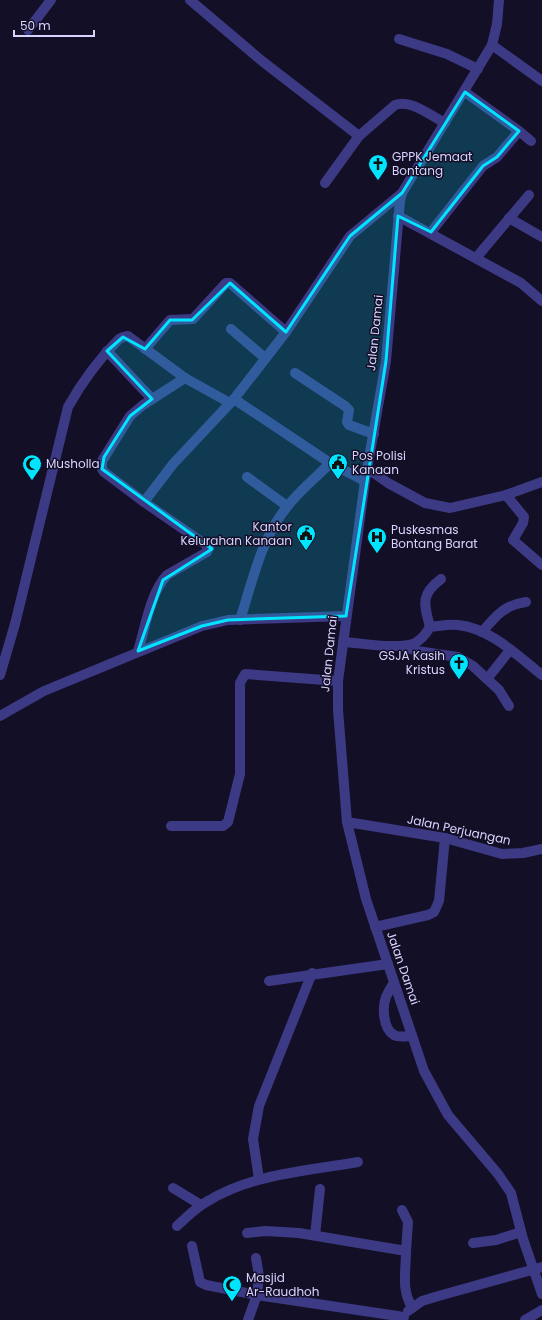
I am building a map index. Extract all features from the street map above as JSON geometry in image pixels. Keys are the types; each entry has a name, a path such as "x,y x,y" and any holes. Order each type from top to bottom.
{"street":[{"path":"28,30 51,0"},
{"path":"190,0 262,61 359,136"},
{"name":"Jalan Damai","path":"499,0 497,24 492,45 465,92 402,193 398,216 386,361 365,481 345,619 338,681 338,710 347,822 358,871 375,927 424,1071 448,1115 498,1174 511,1193 521,1232 537,1269 542,1294"},
{"path":"399,39 432,48 478,70"},
{"path":"492,45 542,81"},
{"path":"465,92 519,131 531,142"},
{"path":"325,183 359,136 395,105 402,102 409,104 445,123"},
{"path":"431,232 483,166 497,157 519,131"},
{"path":"144,502 173,464 232,401 286,332 350,236 402,193"},
{"path":"476,258 529,195"},
{"path":"398,216 431,232 522,284 542,301"},
{"path":"509,218 542,238"},
{"path":"145,349 170,320 193,319 226,283 230,283 286,332"},
{"path":"231,329 265,358"},
{"path":"0,675 17,616 68,407 78,389 107,352 123,336 128,336 185,378 232,401 330,463 365,481"},
{"path":"107,352 152,399"},
{"path":"295,373 349,410 347,422 349,425 374,434"},
{"path":"138,651 154,597 163,580 167,575 207,552 209,548 104,472 102,466 104,457 130,416 143,405 185,378"},
{"path":"240,620 264,546 287,506 330,463"},
{"path":"368,469 388,483 425,503 454,507 506,494 542,482"},
{"path":"247,477 287,506"},
{"path":"506,494 524,517 523,523 513,540 542,565"},
{"path":"403,646 414,643 422,638 430,627 424,602 426,593 441,579"},
{"path":"482,632 504,608 517,603 526,602"},
{"path":"0,716 44,691 138,651 202,626 228,620 345,619"},
{"path":"430,627 457,625 482,632 510,650 542,675"},
{"path":"343,637 403,646 425,653 458,657 473,666 499,690 509,706"},
{"path":"487,679 510,650"},
{"path":"171,826 223,826 228,822 240,774 240,683 245,674 338,681"},
{"name":"Jalan Perjuangan","path":"347,822 445,838 502,854 523,853 542,849"},
{"path":"375,927 428,915 434,912 439,901 445,838"},
{"path":"269,981 388,964"},
{"path":"259,1179 253,1139 260,1106 312,974"},
{"path":"394,983 386,998 384,1015 386,1023 390,1033 394,1036 412,1036"},
{"path":"178,1226 201,1205 220,1194 259,1179 358,1162"},
{"path":"172,1188 201,1205"},
{"path":"315,1235 320,1189"},
{"path":"402,1210 408,1222 404,1288 407,1299 412,1307"},
{"path":"247,1233 280,1231 315,1235 406,1251"},
{"path":"473,1243 496,1240 521,1232"},
{"path":"192,1246 198,1279 202,1284 403,1319 412,1307 435,1296 537,1269"},
{"path":"248,1320 257,1294 259,1276 256,1258"},
{"path":"524,1320 542,1310"}],"highlighted area":[{"path":"465,92 519,131 497,157 483,166 431,232 398,216 386,361 346,616 228,620 202,626 138,651 163,580 212,549 102,469 104,457 130,416 152,399 107,351 123,337 145,349 170,320 192,320 230,283 286,332 350,236 402,193"}],"place":[{"name":"GPPK Jemaat Bontang","path":"378,181"},
{"name":"Pos Polisi Kanaan","path":"338,480"},
{"name":"Musholla","path":"32,481"},
{"name":"Kantor Kelurahan Kanaan","path":"306,551"},
{"name":"Puskesmas Bontang Barat","path":"377,554"},
{"name":"GSJA Kasih Kristus","path":"459,680"},
{"name":"Masjid Ar-Raudhoh","path":"232,1302"}]}
